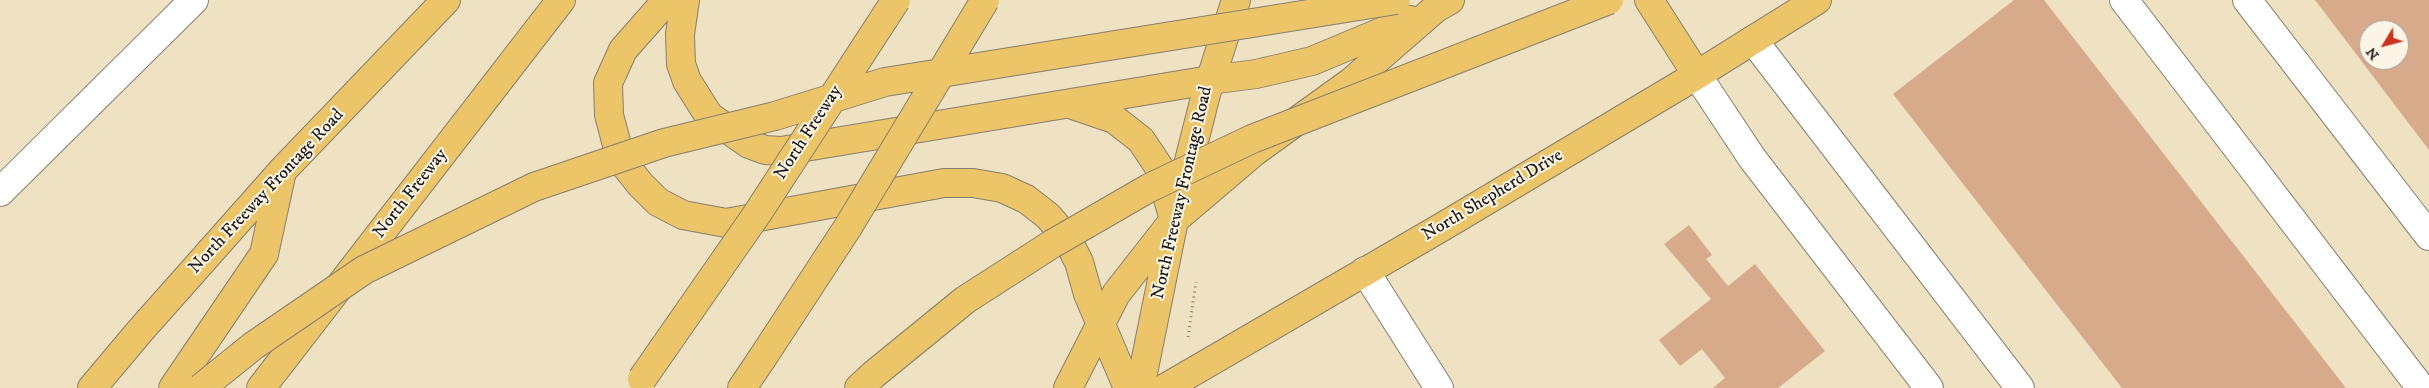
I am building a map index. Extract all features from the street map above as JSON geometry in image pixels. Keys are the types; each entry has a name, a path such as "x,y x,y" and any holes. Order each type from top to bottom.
{"main road":[{"name":"North Freeway Frontage Road","path":"92,388 140,331 282,172 446,0"},
{"name":"North Freeway","path":"261,388 561,0"},
{"path":"667,0 623,50 608,83 608,116 620,160 658,202 683,215 726,223 944,183 973,183 1002,188 1026,199 1048,216 1066,237 1079,262 1088,294 1128,388"},
{"path":"685,0 680,34 682,64 687,81 709,116 749,144 765,150 781,151 1065,103 1256,74 1312,61 1443,4"},
{"name":"North Freeway","path":"638,384 756,214 896,0"},
{"path":"742,388 848,227 985,0"},
{"name":"North Freeway Frontage Road","path":"1140,388 1174,220 1210,80 1236,0"},
{"path":"1383,0 1400,6 1443,4"},
{"path":"201,388 253,346 364,270 534,187 664,143 775,116 885,82 1396,0"},
{"path":"866,381 965,300 1052,244 1150,188 1252,139 1609,0"},
{"path":"1649,0 1697,74"},
{"name":"North Shepherd Drive","path":"1165,388 1366,271 1697,74 1817,0"},
{"path":"1068,388 1100,322 1116,294 1174,220 1254,152 1351,82 1443,4"},
{"path":"1065,103 1114,118 1141,140 1159,167 1174,220"},
{"path":"173,388 264,254 282,172"}],"lane":[{"path":"0,192 194,0"},
{"path":"2124,0 2421,388"},
{"path":"2247,0 2429,236"},
{"path":"1753,40 2020,388"},
{"path":"1697,74 1752,158 1929,388"},
{"path":"1366,271 1434,386"}],"path":[{"path":"1188,338 1197,274"}],"building":[{"path":"2014,0 2044,0 2346,388 2122,388 1893,94"},
{"path":"2315,0 2429,0 2429,150 2368,70 2409,70 2409,20 2359,20 2359,58"},
{"path":"1689,225 1712,255 1706,259 1728,286 1755,264 1825,351 1778,388 1713,388 1725,378 1702,349 1680,366 1659,340 1711,299 1664,244"}]}
